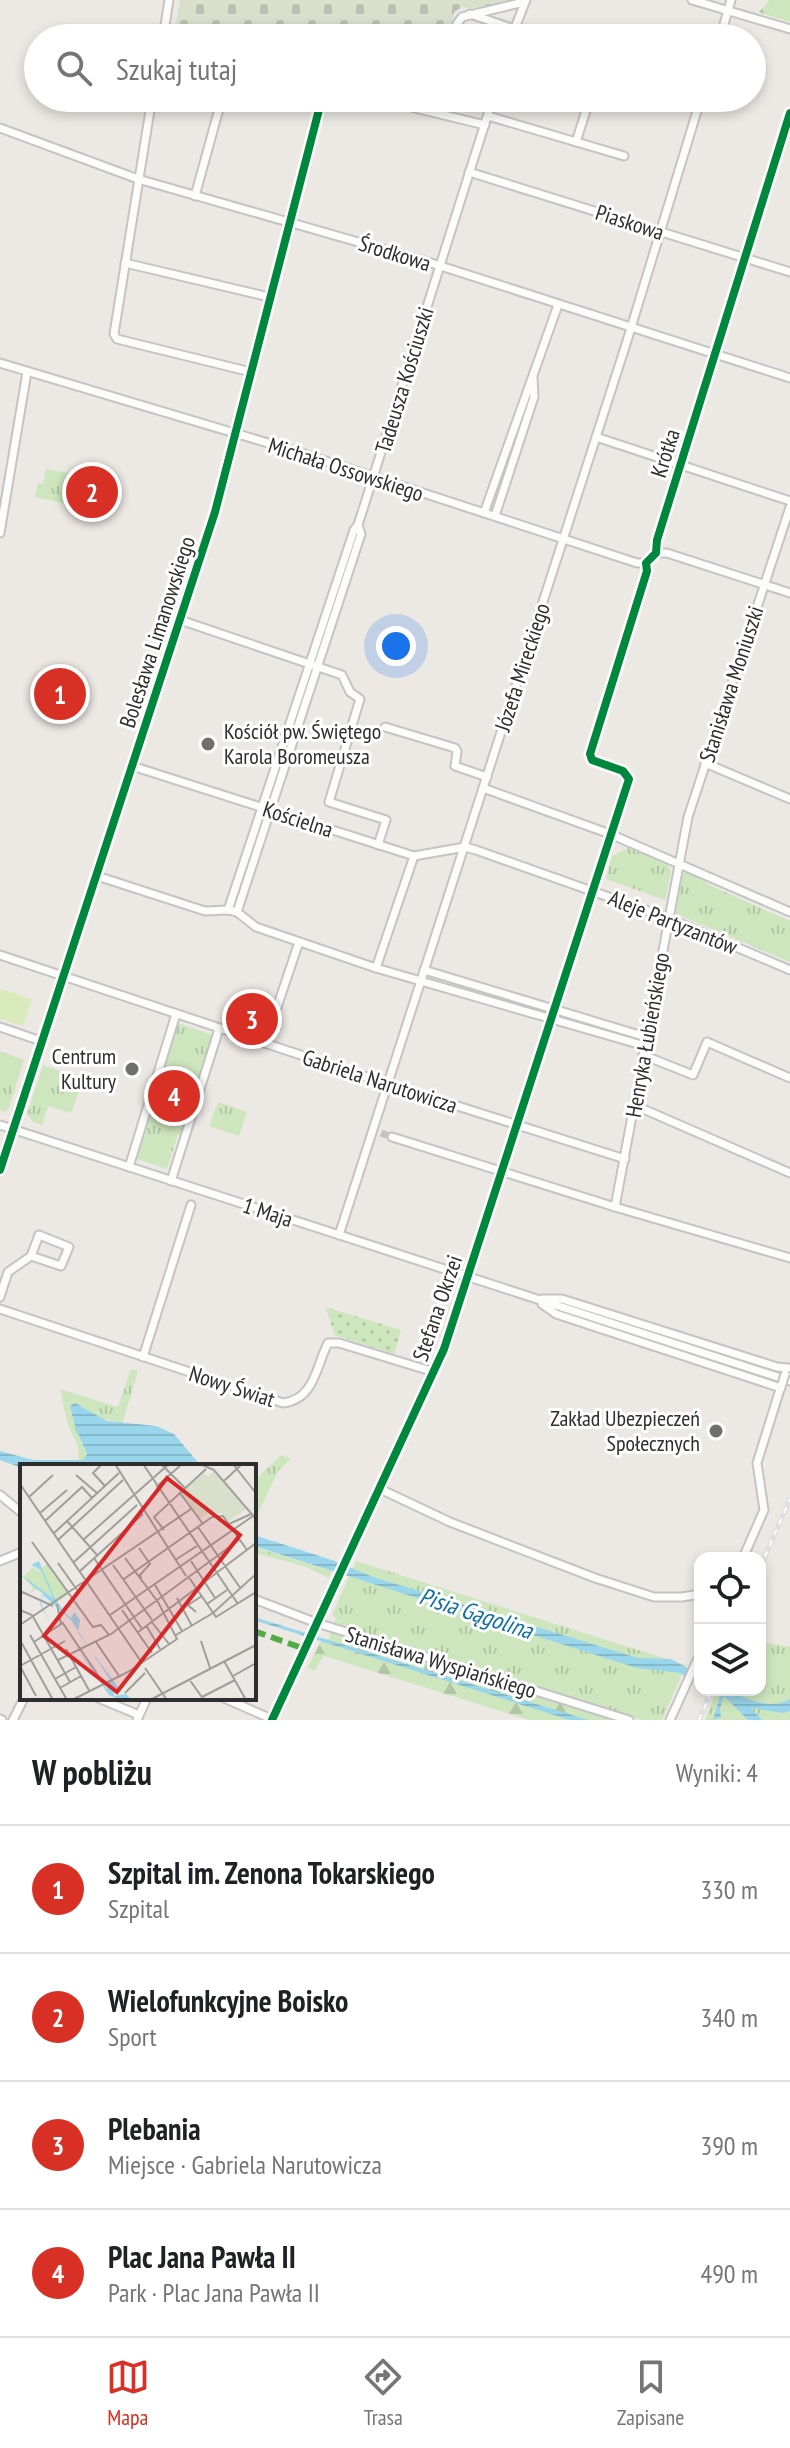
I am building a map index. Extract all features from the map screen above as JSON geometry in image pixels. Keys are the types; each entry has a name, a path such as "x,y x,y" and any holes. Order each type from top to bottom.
{"street":[{"path":"165,24 169,0"},
{"path":"692,0 790,29"},
{"path":"724,24 731,0"},
{"path":"457,24 462,17 470,14 525,1"},
{"path":"516,24 525,1"},
{"path":"470,14 499,24"},
{"path":"150,112 114,334 117,339 251,372"},
{"path":"195,196 218,112"},
{"name":"Bolesława Limanowskiego","path":"0,1170 215,512 318,112"},
{"path":"433,112 486,120 624,156"},
{"name":"Tadeusza Kościuszki","path":"232,911 489,112"},
{"path":"576,142 586,112"},
{"name":"Józefa Mireckiego","path":"339,1235 377,1132 388,1084 420,981 596,437 697,112"},
{"name":"Krótka","path":"656,553 657,540 790,113"},
{"name":"Środkowa","path":"0,128 138,179 440,266 790,378"},
{"name":"Piaskowa","path":"469,172 790,272"},
{"path":"125,263 269,297"},
{"path":"484,513 558,305"},
{"name":"Michała Ossowskiego","path":"0,363 235,433 637,563 646,563"},
{"path":"0,533 27,372"},
{"path":"495,516 534,397 533,372"},
{"path":"596,437 790,504"},
{"name":"Stanisława Moniuszki","path":"678,863 688,817 790,504"},
{"path":"610,834 629,779 623,771 592,760 590,754 647,571 646,563 656,553 667,553 790,593"},
{"path":"180,620 340,673 350,692 360,699 329,802 386,820 378,845"},
{"path":"385,727 455,748 455,766 487,777"},
{"path":"705,763 790,799"},
{"name":"Kościelna","path":"132,766 414,856 465,847"},
{"path":"483,788 610,834 790,912"},
{"name":"Stefana Okrzei","path":"273,1720 434,1372 610,834"},
{"name":"Aleje Partyzantów","path":"465,847 668,918 790,970"},
{"path":"376,968 414,856"},
{"name":"Henryka Łubieńskiego","path":"615,1207 678,863"},
{"path":"97,876 205,911 232,911 256,927 376,968 645,1046"},
{"path":"265,1043 299,942"},
{"name":"Gabriela Narutowicza","path":"0,955 625,1159"},
{"path":"424,970 554,1010 645,1046 693,1075 707,1042 790,1078"},
{"path":"129,1167 176,1014"},
{"path":"0,1027 41,1041"},
{"path":"171,1181 219,1029"},
{"path":"634,1105 790,1173"},
{"name":"1 Maja","path":"0,1125 536,1299 562,1299 777,1367 786,1376"},
{"path":"392,1137 790,1258"},
{"path":"143,1357 196,1189"},
{"path":"0,1297 8,1272 31,1256 39,1235 69,1247 61,1266 31,1256"},
{"name":"1 Maja","path":"536,1299 556,1314 786,1376"},
{"name":"Nowy Świat","path":"0,1309 285,1403 312,1385 328,1343 339,1343 434,1372"},
{"path":"746,1552 764,1510 757,1463 786,1376"},
{"path":"380,1489 450,1522 595,1578 654,1597 694,1595"},
{"path":"0,1495 20,1511"},
{"path":"0,1561 20,1553"},
{"name":"Stanisława Wyspiańskiego","path":"256,1600 316,1626 629,1720"},
{"path":"670,1720 694,1667"},
{"path":"13,1720 23,1700"},
{"path":"102,1700 138,1718"},
{"path":"228,1700 273,1720"}],"green space":[{"path":"180,0 511,0 478,9 462,7 454,12 452,24 176,24"},
{"path":"769,0 790,0 790,22 759,12"},
{"path":"46,469 117,481 107,513 35,497 38,483 43,484"},
{"path":"77,475 114,483 106,509 71,502"},
{"path":"629,848 667,864 671,872 665,900 606,879 612,856"},
{"path":"682,873 705,880 707,884 790,921 790,962 676,914"},
{"path":"0,989 32,999 23,1026 0,1019"},
{"path":"175,1022 215,1036 182,1139 178,1134 167,1169 137,1159 148,1125 145,1120"},
{"path":"0,1051 24,1060 5,1112 0,1110"},
{"path":"43,1065 77,1077 73,1088 79,1091 71,1113 48,1106 42,1125 33,1122 27,1114"},
{"path":"218,1102 247,1112 239,1136 209,1126"},
{"path":"325,1307 401,1330 394,1354 335,1335"},
{"path":"131,1369 138,1371 122,1424 98,1417 76,1429 87,1456 79,1464 78,1446 68,1425 60,1389 118,1407"},
{"path":"281,1455 291,1459 278,1471 256,1518 256,1479"},
{"path":"256,1548 332,1571 329,1578 304,1566 256,1554"},
{"path":"356,1561 686,1665 662,1720 642,1720 334,1623 336,1619 332,1615"},
{"path":"332,1630 612,1720 529,1720 324,1656 314,1671 308,1667 322,1639 328,1640"},
{"path":"766,1642 790,1647 790,1720 705,1720 714,1696 766,1696"}],"water":[{"path":"75,1403 107,1421 156,1426 174,1434 199,1464 20,1464 20,1467 0,1460 0,1451 33,1460 83,1460 87,1454 70,1406"},
{"name":"Pisia Gągolina","path":"256,1536 373,1577 638,1658 671,1659 694,1672 694,1680 680,1673 637,1668 256,1547"},
{"path":"256,1618 588,1720 570,1720 256,1621"},
{"path":"720,1696 724,1696 721,1717 713,1720"},
{"path":"724,1696 739,1696 771,1704 790,1699 790,1711 783,1713 751,1708 762,1720 748,1720"}],"tunnel":[{"path":"381,1133 392,1137"}],"railway":[{"path":"766,1554 790,1499"},
{"path":"699,1720 709,1696"}],"marked path":[{"path":"256,1632 305,1649"}],"cycle path":[{"path":"0,1170 215,512 318,112"},
{"path":"272,1720 444,1349 629,779 623,771 592,760 590,754 647,571 646,563 656,553 657,540 790,113"}],"place":[{"name":"Wielofunkcyjne Boisko","path":"92,492"},
{"name":"Szpital im. Zenona Tokarskiego","path":"60,694"},
{"name":"Kościół pw. Świętego Karola Boromeusza","path":"208,744"},
{"name":"Plebania","path":"252,1019"},
{"name":"Centrum Kultury","path":"132,1069"},
{"name":"Plac Jana Pawła II","path":"174,1096"},
{"name":"Zakład Ubezpieczeń Społecznych","path":"716,1431"}]}
